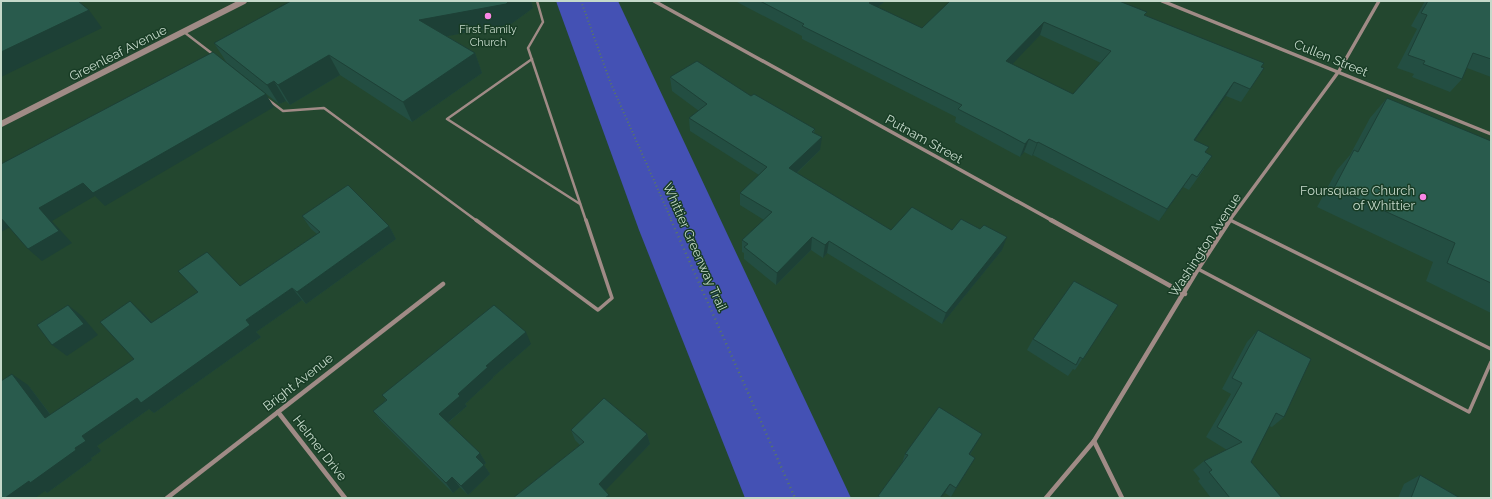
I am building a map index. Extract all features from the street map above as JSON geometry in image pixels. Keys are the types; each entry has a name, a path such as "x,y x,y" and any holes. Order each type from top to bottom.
{"street":[{"name":"Greenleaf Avenue","path":"1,124 244,1"},
{"name":"Putnam Street","path":"654,1 1185,294"},
{"name":"Cullen Street","path":"1162,1 1339,71 1491,134"},
{"name":"Washington Avenue","path":"1046,498 1094,441 1185,294 1198,269 1230,220 1339,71 1379,1"},
{"name":"Bright Avenue","path":"167,498 443,284"},
{"name":"Helmer Drive","path":"278,412 345,498"},
{"path":"1094,441 1122,498"}],"lane":[{"path":"265,96 283,111 324,108 598,310 612,298 528,48 543,22 537,1"},
{"path":"184,32 217,57"},
{"path":"532,59 447,119 580,204"},
{"path":"1230,220 1491,349"},
{"path":"1198,269 1469,412 1491,362"}],"path":[{"name":"Whittier Greenway Trail","path":"581,1 611,84 795,498"}],"shaded area":[{"path":"556,1 618,1 851,498 745,498 639,230"}],"building":[{"path":"1,1 78,1 89,10 1,52"},
{"path":"291,1 509,1 506,4 419,20 475,53 403,102 329,55 278,85 274,81 267,85 214,43"},
{"path":"760,1 871,1 869,3 922,28 950,1 1119,1 1147,12 1144,15 1264,63 1261,67 1264,68 1250,89 1234,82 1194,140 1209,147 1205,152 1212,156 1197,177 1192,174 1167,209 1038,142 1037,143 1029,139 1025,144 958,109 962,105 802,26 804,24","holes":["1044,22 1111,51 1073,94 1006,61"]},
{"path":"1428,1 1491,1 1491,59 1473,53 1462,79 1423,64 1425,61 1408,55 1427,15 1421,13"},
{"path":"213,52 266,94 93,193 83,183 39,208 59,231 28,249 1,218 1,164"},
{"path":"697,61 751,96 754,94 815,129 812,132 822,137 789,168 891,230 912,207 952,230 961,219 980,229 984,225 1007,237 946,313 829,241 825,245 812,237 777,273 744,247 748,244 742,240 772,212 740,193 767,167 689,118 707,104 670,77"},
{"path":"1387,98 1491,141 1491,283 1447,263 1455,243 1334,188 1354,150 1358,152"},
{"path":"348,185 389,226 297,292 292,288 246,320 250,325 141,403 137,398 82,436 86,441 75,448 76,450 30,483 29,481 5,498 1,498 1,381 12,374 45,418 134,359 100,322 130,301 151,323 198,292 178,271 207,252 240,286 320,232 302,216"},
{"path":"1074,281 1118,305 1083,359 1080,357 1076,365 1033,339"},
{"path":"68,305 84,324 52,345 37,325"},
{"path":"494,305 526,332 486,366 488,367 458,394 460,396 439,414 480,453 476,457 484,465 461,486 452,477 446,483 373,411 387,400 382,395"},
{"path":"1258,330 1311,359 1284,417 1276,413 1251,462 1282,498 1230,498 1209,472 1212,470 1204,461 1242,442 1217,427 1242,383 1232,378"},
{"path":"604,398 647,434 599,484 609,495 605,498 513,498 584,442 571,430"},
{"path":"939,407 982,434 969,454 975,458 956,488 950,484 940,498 881,498 878,496 908,455 905,454"},
{"path":"1420,475 1460,498 1411,498"}],"place":[{"name":"First Family Church","path":"488,16"},
{"name":"Foursquare Church of Whittier","path":"1423,197"}]}
